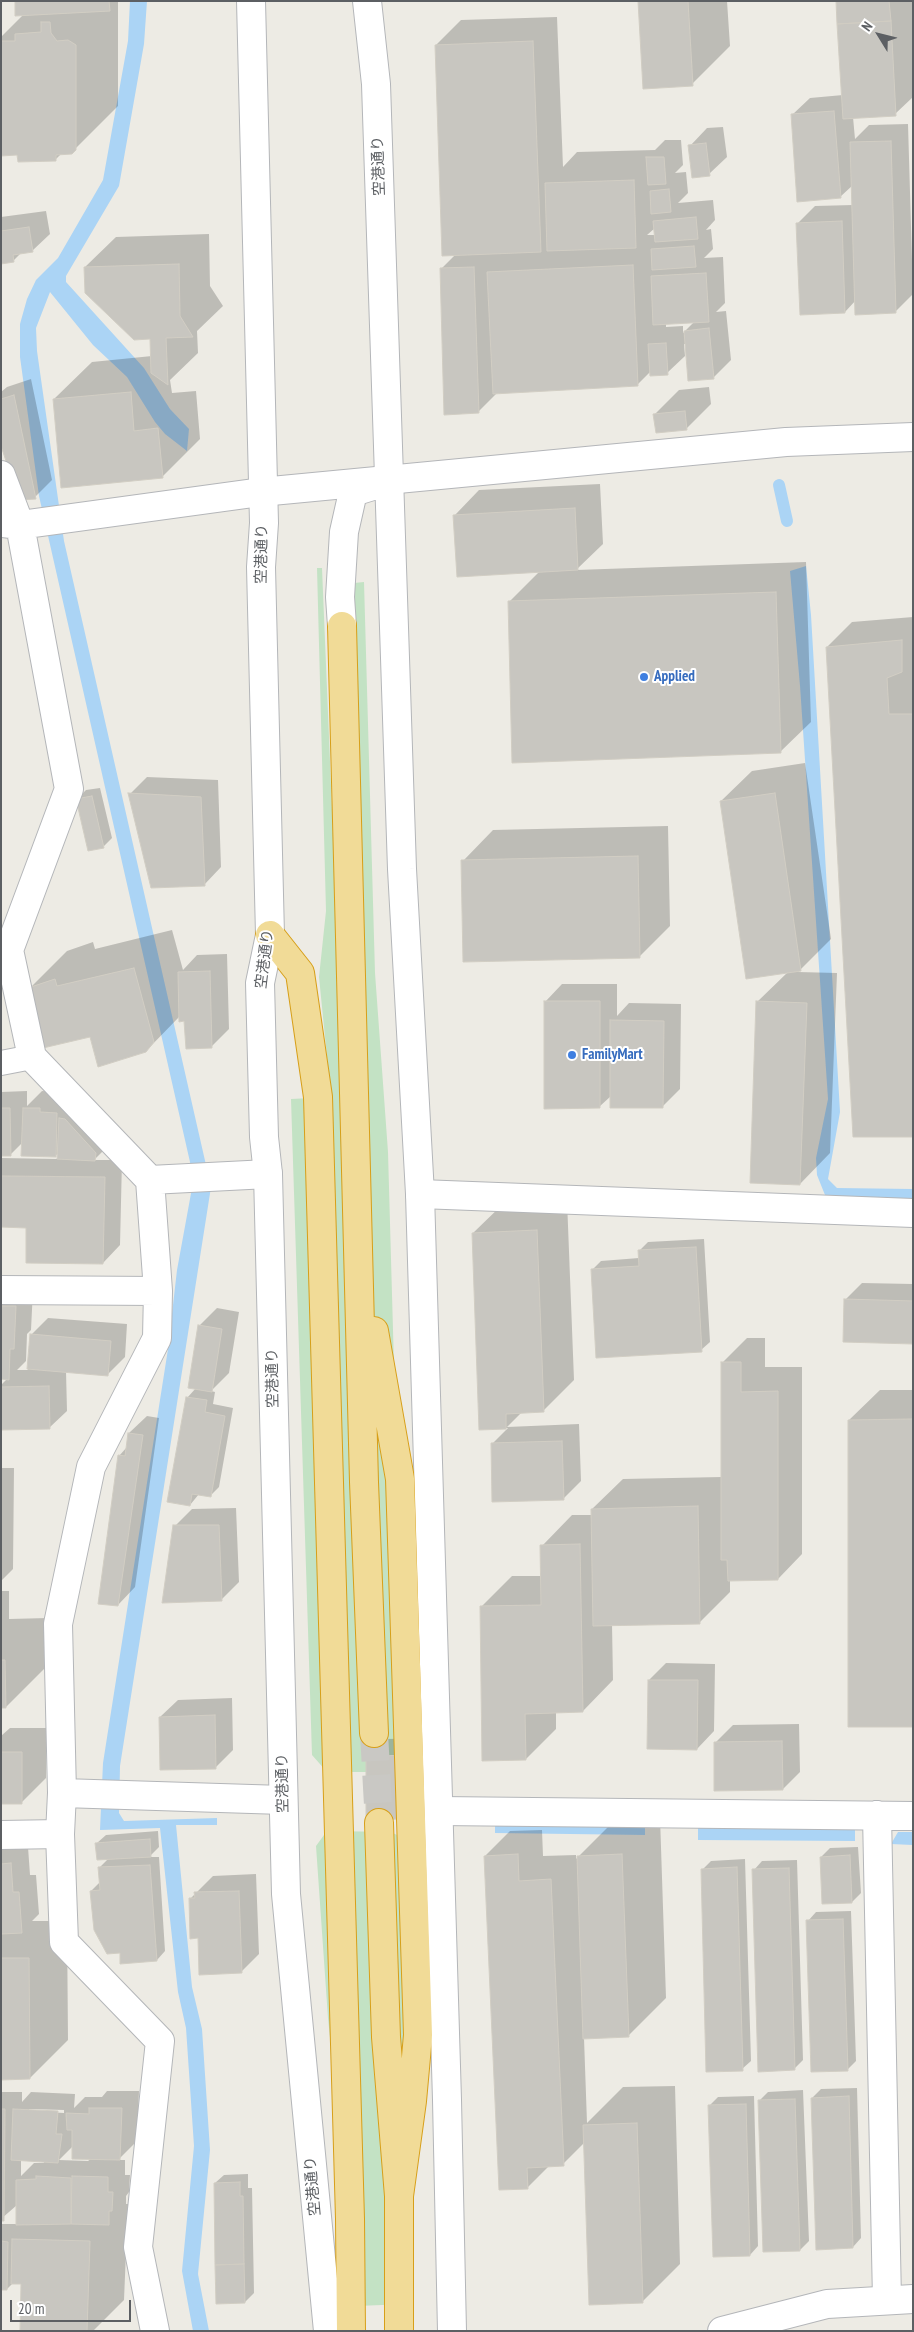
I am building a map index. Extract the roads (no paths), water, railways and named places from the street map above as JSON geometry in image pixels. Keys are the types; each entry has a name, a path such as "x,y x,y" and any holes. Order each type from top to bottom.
{"highway":[{"path":"342,626 364,1482 374,1733"},
{"path":"270,935 300,973 318,1097 350,2218 351,2331"},
{"path":"358,1238 400,1479 418,2035 412,2101 399,2196"},
{"path":"379,1822 386,2037 399,2196 399,2331"}],"street":[{"name":"空港通り","path":"251,1 262,424 264,523 261,567 270,935 260,983 264,1137 268,1174 286,1894 328,2331"},
{"name":"空港通り","path":"367,1 376,84 402,869 420,1194 439,1811 452,2331"},
{"path":"32,522 262,492 786,442 913,437"},
{"path":"1,475 32,522 69,789 9,950 32,1057 150,1180 158,1291 157,1338 92,1467 58,1624 62,1793 60,1834 64,1942 160,2041 138,2247 154,2331"},
{"path":"342,626 340,597 344,532 353,492 389,481"},
{"path":"150,1180 268,1174"},
{"path":"420,1194 913,1213"},
{"path":"1,1290 158,1291"},
{"path":"62,1793 283,1800"},
{"path":"439,1811 913,1816"},
{"path":"722,2331 827,2304 900,2299 877,1815"},
{"path":"1,1836 60,1834"}],"lane":[{"path":"1,1063 32,1057"}],"water":[{"path":"130,1 147,1 144,44 119,186 66,276 66,282 144,368 170,409 189,429 187,451 165,434 155,422 127,377 93,345 50,292 36,328 37,351 64,541 211,1187 120,1766 119,1813 124,1821 217,1818 217,1825 176,1825 192,1987 202,2029 210,2150 198,2274 209,2331 193,2331 182,2271 194,2146 186,2028 178,1992 160,1828 100,1830 103,1763 168,1349 177,1270 192,1188 190,1162 39,496 20,357 20,324 27,299 36,280 58,258 103,180 128,41"},
{"path":"806,566 811,615 840,1112 828,1179 837,1188 913,1189 913,1201 827,1200 817,1175 816,1158 828,1099 800,686 790,571"},
{"path":"495,1823 645,1826 645,1835 495,1833"},
{"path":"698,1827 855,1830 855,1841 698,1840"},
{"path":"898,1832 913,1832 913,1845 891,1844"}],"waterway":[{"path":"779,485 787,521"}],"tunnel":[{"path":"374,1733 379,1823"}],"place":[{"name":"Applied","path":"644,677"},
{"name":"FamilyMart","path":"572,1055"}]}
